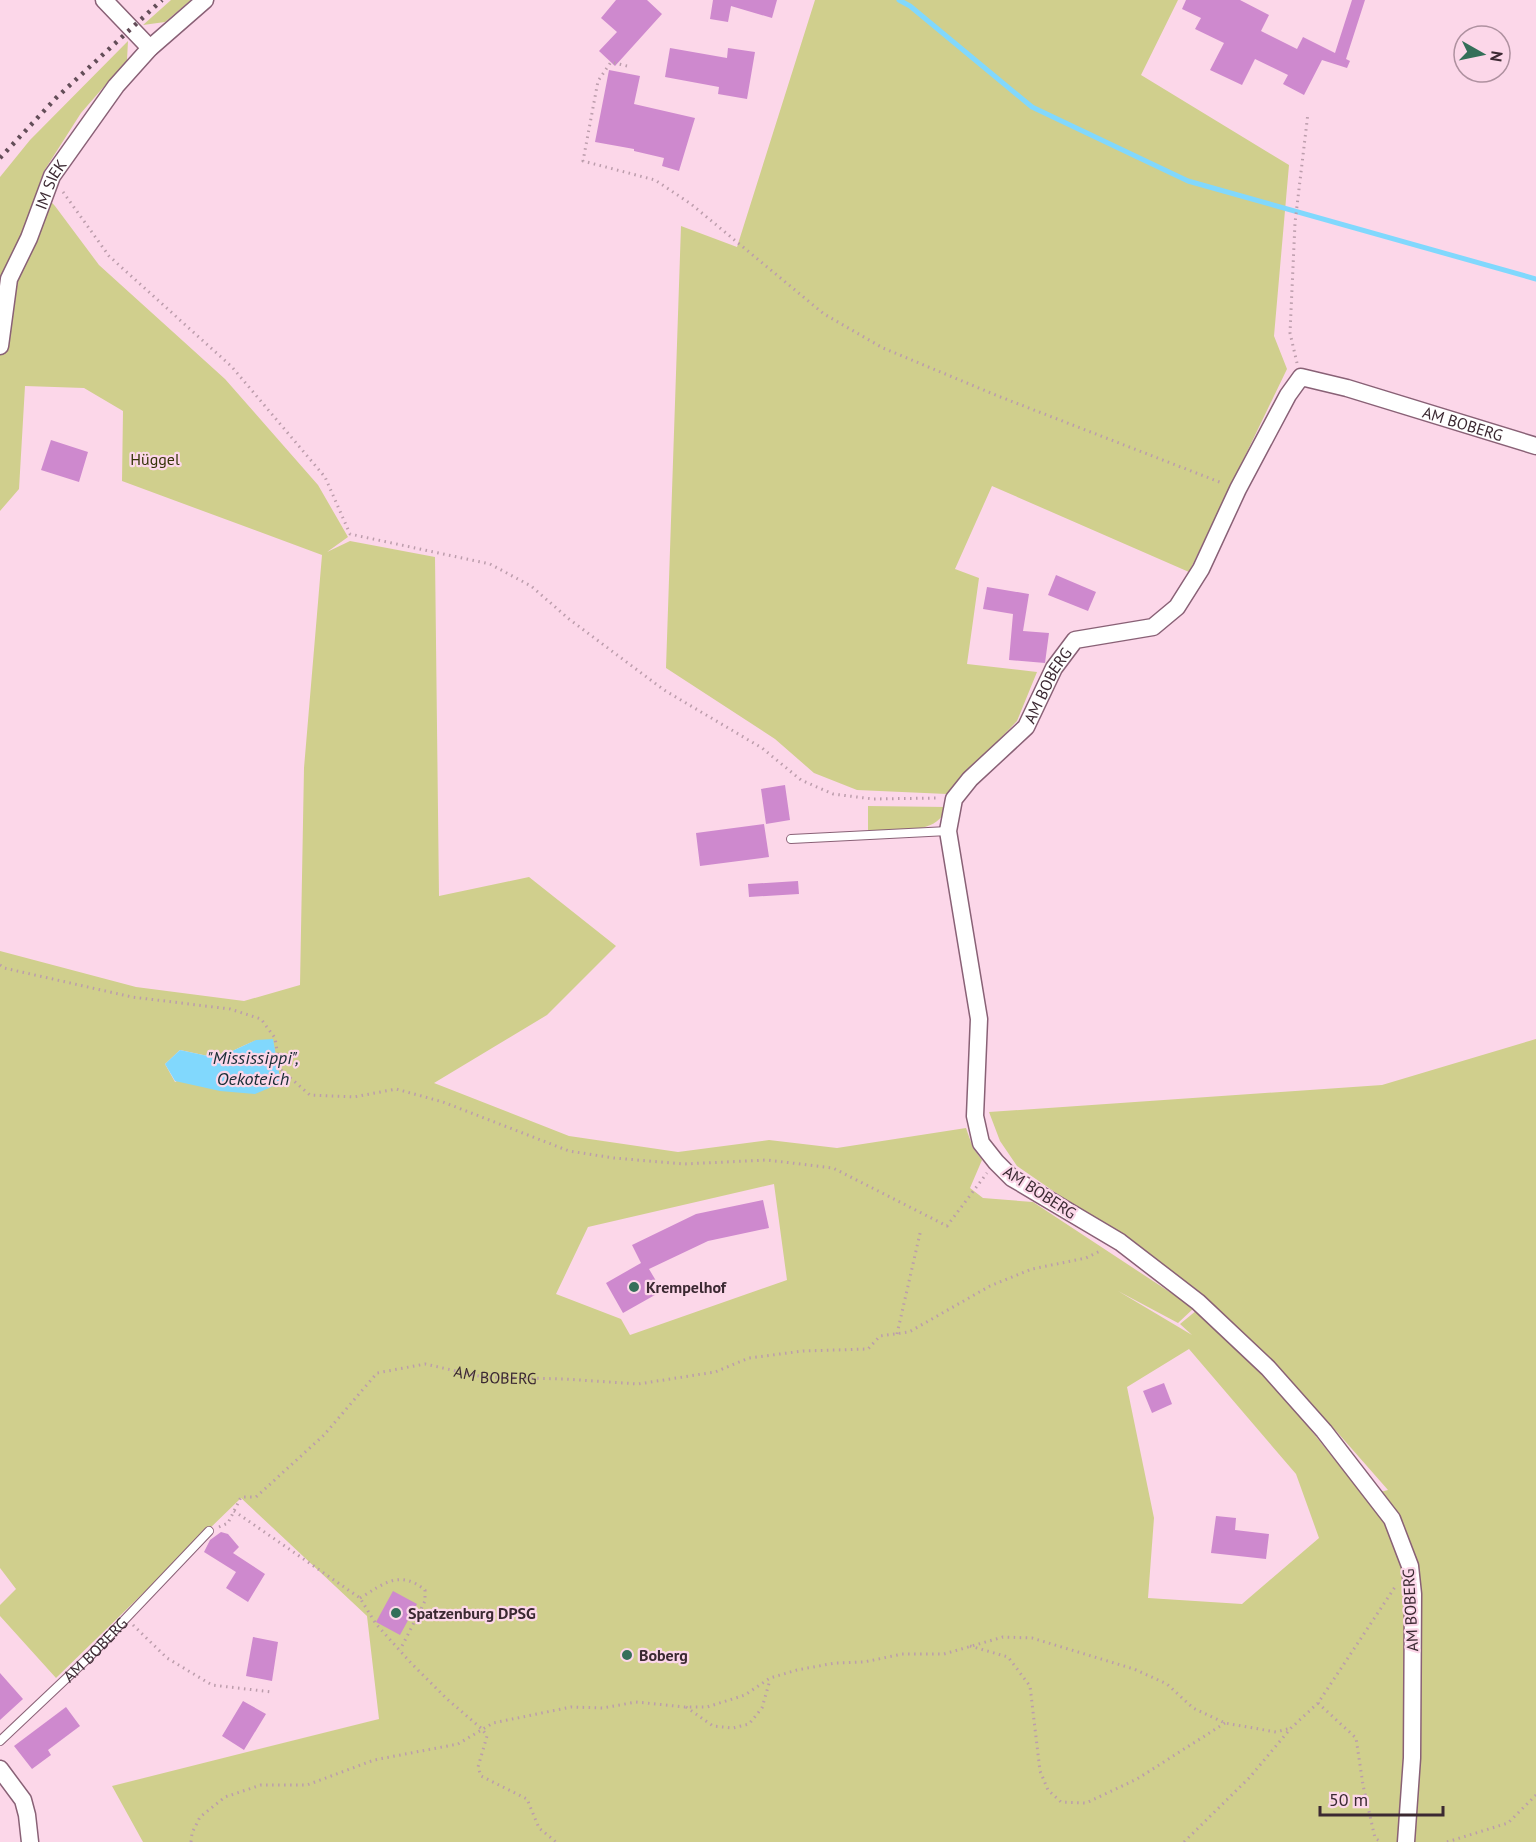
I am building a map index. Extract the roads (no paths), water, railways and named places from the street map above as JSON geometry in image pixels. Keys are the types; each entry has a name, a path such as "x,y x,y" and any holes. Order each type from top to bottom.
{"street":[{"path":"104,0 150,48"},
{"name":"IM SIEK","path":"0,346 9,279 29,238 52,176 116,87 150,48 205,0"},
{"name":"AM BOBERG","path":"1406,1842 1412,1758 1413,1594 1410,1566 1392,1519 1324,1431 1268,1368 1198,1302 1120,1242 1012,1178 981,1143 975,1116 979,1019 948,831 954,799 970,779 1026,726 1054,668 1076,640 1153,627 1177,607 1201,568 1238,489 1300,376 1347,388 1536,446"},
{"path":"0,1769 23,1800 30,1842"}],"lane":[{"path":"790,839 948,831"},
{"name":"AM BOBERG","path":"0,1741 90,1656 209,1532"}],"water":[{"name":"\"Mississippi\", Oekoteich","path":"273,1039 281,1083 255,1094 220,1091 175,1081 165,1064 180,1050 217,1058 256,1040"}],"waterway":[{"path":"899,0 910,6 1032,107 1188,181 1536,279"}],"railway":[{"path":"0,158 56,98 162,0"}],"place":[{"name":"Krempelhof","path":"634,1287"},
{"name":"Spatzenburg DPSG","path":"396,1613"},
{"name":"Boberg","path":"627,1655"}],"park label":[{"name":"Hüggel","path":"155,459"}]}
